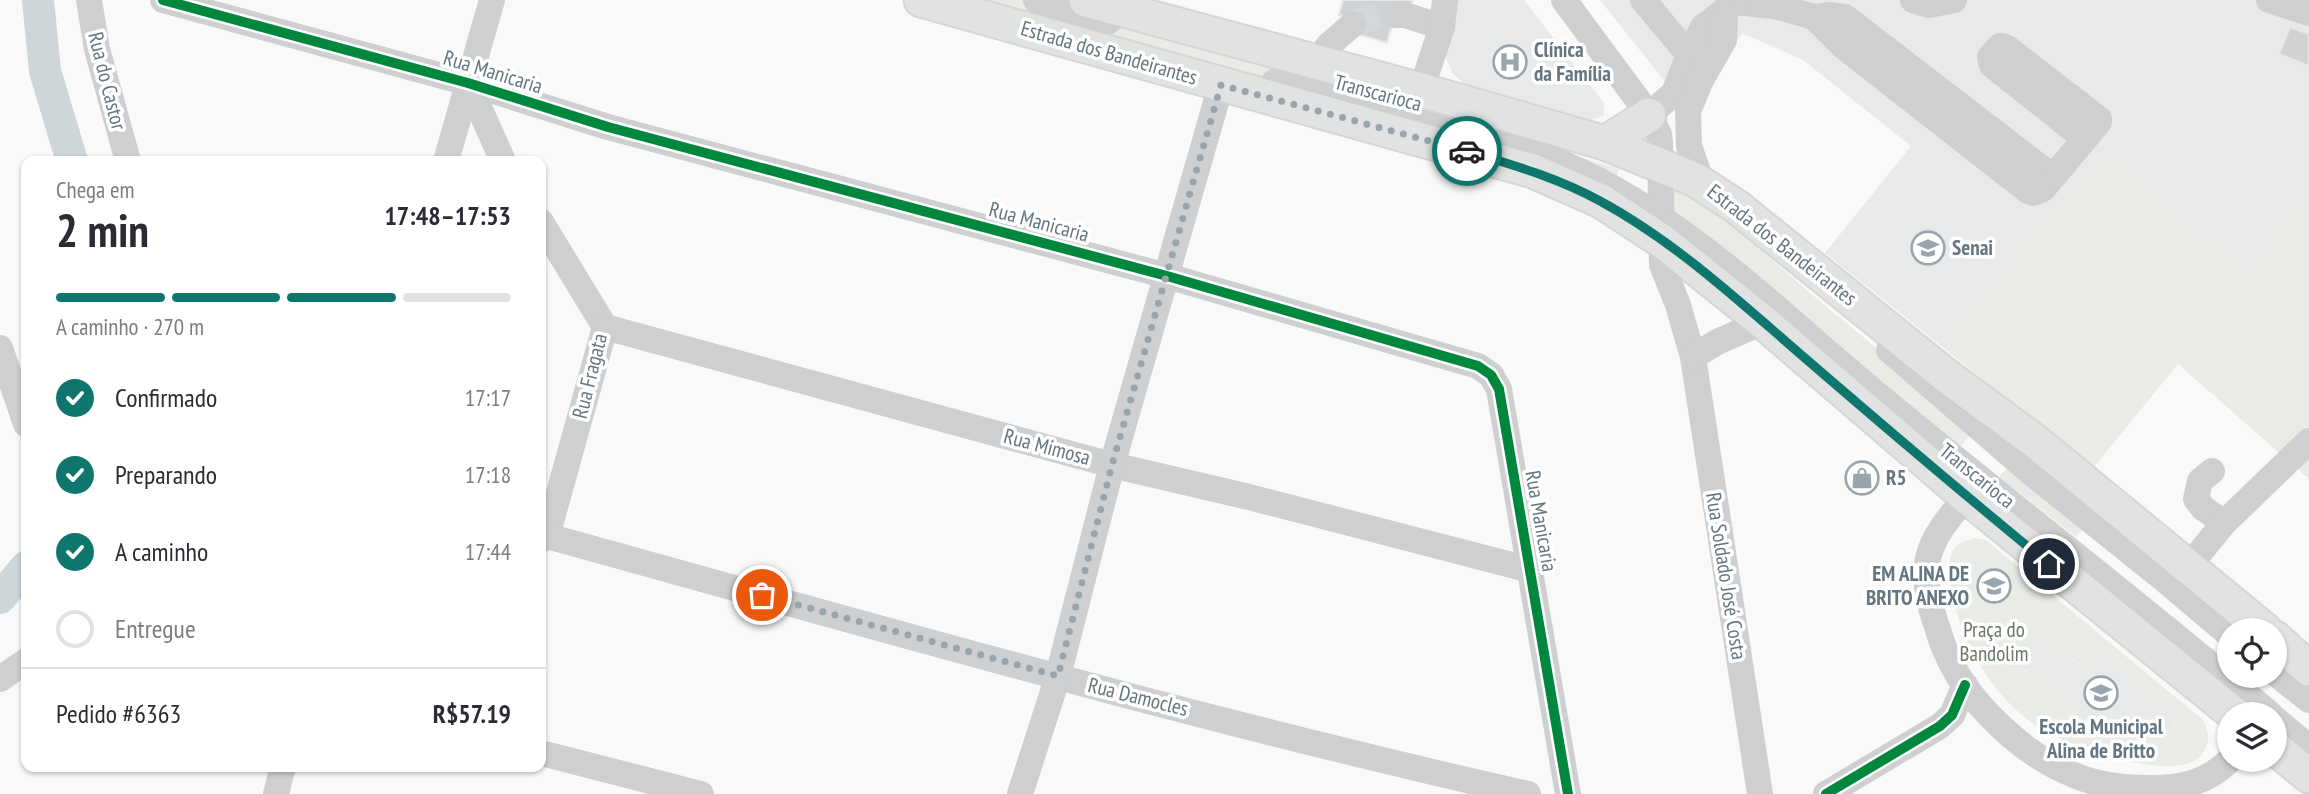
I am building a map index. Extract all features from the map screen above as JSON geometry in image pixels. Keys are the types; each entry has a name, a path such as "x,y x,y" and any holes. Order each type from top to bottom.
{"main road":[{"name":"Estrada dos Bandeirantes","path":"920,0 1533,171 1662,229 1763,322 1974,488 2220,702"},
{"name":"Estrada dos Bandeirantes","path":"1086,0 1421,90 1605,143 1662,172 1702,183 1737,207 1944,374 2036,442 2250,618"},
{"path":"1605,143 1649,115"},
{"path":"2287,657 2307,688"},
{"path":"2287,758 2309,776"}],"street":[{"name":"Rua do Castor","path":"89,0 97,49 127,156"},
{"name":"Rua Manicaria","path":"163,0 468,83 608,127 1167,276 1478,366 1491,375 1499,389 1568,794"},
{"path":"447,156 492,0"},
{"name":"Transcarioca","path":"972,0 1547,157 1576,168 1626,194 1662,229 1716,259 1974,488 2255,702"},
{"name":"Transcarioca","path":"1036,0 1662,172 1744,229 2029,471 2217,624"},
{"path":"1421,90 1442,27 1445,0"},
{"name":"Rua Soldado José Costa","path":"1564,0 1649,115 1659,134 1662,172 1662,265 1678,305 1693,357 1760,794"},
{"path":"1643,0 1689,55"},
{"path":"1913,0 1929,5 1954,0"},
{"path":"2269,0 2309,13"},
{"path":"1649,115 1674,93 1703,27 1725,4 1775,6 1814,17 1843,46 2028,191 2033,193 2043,189 2085,139"},
{"path":"1702,183 1689,146 1688,111 1701,80 1724,40 1725,4"},
{"path":"1395,15 1405,15 1442,27"},
{"path":"1316,62 1329,45 1353,24"},
{"path":"468,83 501,156"},
{"path":"1020,794 1058,676 1112,465 1221,85"},
{"name":"Rua Fragata","path":"546,230 605,327 546,531"},
{"path":"1693,357 1717,342 1763,322"},
{"name":"Rua Mimosa","path":"605,327 1112,465 1249,497 1531,570"},
{"path":"0,348 21,409"},
{"path":"1985,404 1996,442 1994,455 1974,488 1943,525 1927,561 1926,581 1930,604 1946,653 1965,685 1985,710 2027,748 2046,762 2101,790 2170,789 2199,782 2217,769"},
{"path":"2188,567 2224,523 2309,441"},
{"path":"2212,471 2200,481 2196,499 2224,523"},
{"name":"Rua Damocles","path":"546,539 1058,676 1442,775 1528,794"},
{"path":"0,678 21,664"},
{"path":"2287,679 2307,688 2287,704"},
{"path":"1826,794 1940,726 1952,715 1965,685"},
{"name":"Transcarioca","path":"2287,728 2309,747"},
{"path":"546,754 701,794"},
{"path":"276,794 282,772"}],"shaded area":[{"name":"Clínica da Família","path":"1452,0 1524,0 1604,103 1604,115 1590,121 1468,87 1452,73 1444,52"},
{"path":"1600,0 2309,0 2309,193 2249,277 2105,157 2031,242 1945,349 1825,253 1911,146 1803,60 1742,33 1696,106 1674,93"},
{"name":"Escola Municipal Alina de Britto","path":"2037,630 2082,668 2099,649 2180,717 2150,753 2115,723 2103,736 2012,659"}],"green space":[{"path":"959,0 1029,0 1619,169 1616,178"},
{"path":"2105,157 2249,277 2309,193 2309,479 2178,364 2093,468 1945,349 2031,242"},
{"path":"1665,182 1724,218 1974,429 1959,449 1664,212"},
{"path":"2011,463 2084,528 2076,537 1999,477"},
{"name":"Praça do Bandolim","path":"1974,538 1986,540 2203,720 2208,737 2202,754 2190,763 2171,766 2123,760 2054,736 2024,717 2008,702 1994,686 1971,649 1951,589 1949,571 1952,553 1959,544","holes":["2037,630 2083,668 2099,649 2180,718 2150,753 2115,723 2103,736 2013,660"]}],"building":[{"path":"1343,0 1413,0 1411,7 1398,3 1387,43 1351,32 1355,19 1339,15"},
{"path":"2290,27 2309,34 2309,66 2279,54"}],"waterway":[{"path":"38,0 45,71 70,156"},
{"path":"0,598 21,573"}],"tunnel":[{"path":"1353,24 1381,15 1395,15"}],"cycle path":[{"path":"163,0 468,83 608,127 1167,276 1478,366 1491,375 1499,389 1568,794"},
{"path":"1826,794 1940,726 1952,715 1965,685"}],"way so far":[{"path":"762,595 1058,676 1112,465 1221,85 1467,151"}],"place":[{"name":"Clínica da Família","path":"1510,62"},
{"name":"Senai","path":"1928,248"},
{"name":"R5","path":"1862,478"},
{"name":"EM ALINA DE BRITO ANEXO","path":"1994,586"},
{"name":"Escola Municipal Alina de Britto","path":"2101,693"}],"route":[{"path":"1467,151 1533,171 1572,187 1601,201 1662,241 1713,280 2049,564"}]}
